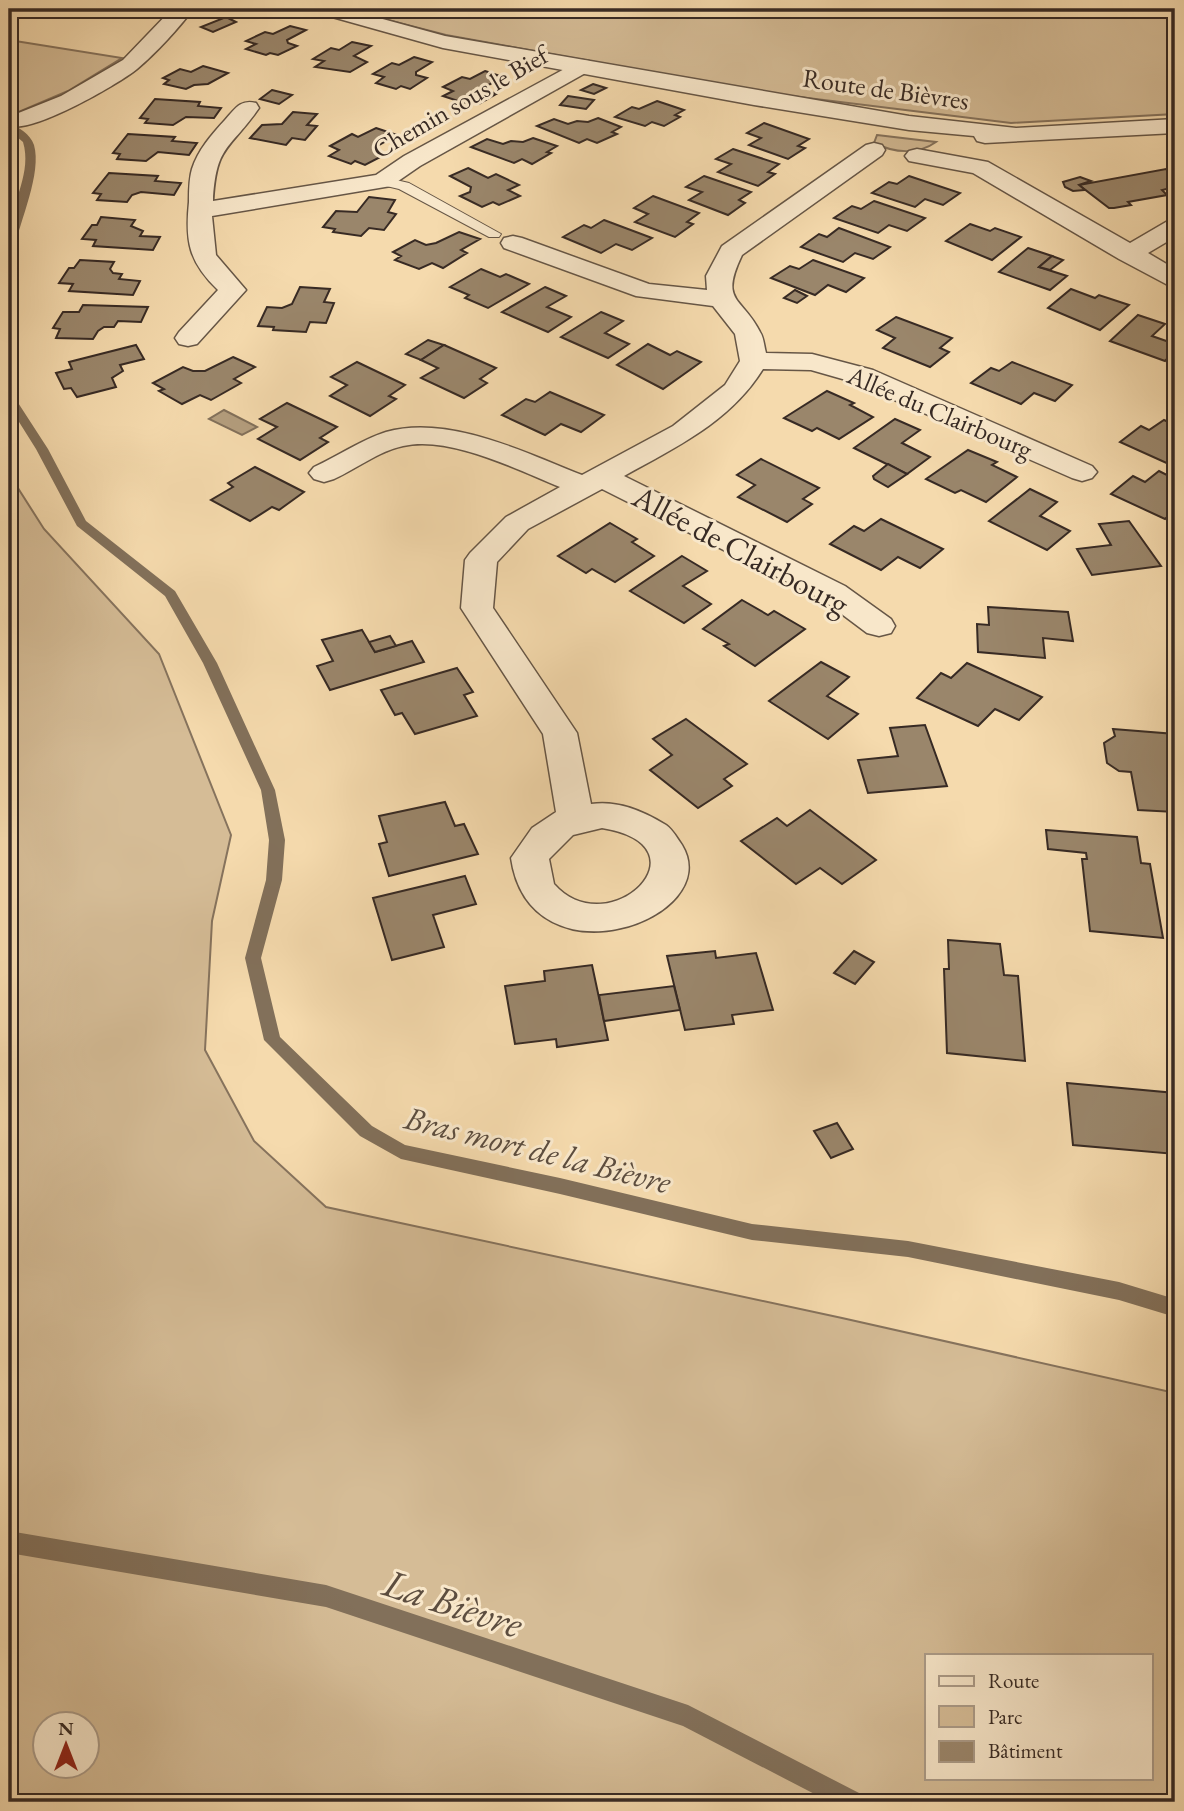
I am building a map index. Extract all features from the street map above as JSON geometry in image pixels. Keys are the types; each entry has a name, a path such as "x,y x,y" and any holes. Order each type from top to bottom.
{"street":[{"path":"19,121 69,101 130,64 183,9"},
{"name":"Route de Bièvres","path":"325,9 443,42 754,99 909,123 1010,133"},
{"name":"Chemin sous le Bief","path":"200,210 246,205 383,181 412,161 581,66"},
{"name":"Route de Bièvres","path":"754,99 809,118 852,128 960,138 1010,133 1175,126"},
{"path":"188,338 233,290 208,268 199,242 203,170 216,143 248,108"},
{"path":"980,167 960,138 909,123 852,128 859,143 874,150 980,167 1175,279"},
{"path":"917,156 933,154 960,138"},
{"path":"575,818 560,733 477,608 481,560 517,523 683,432 736,390 754,361 748,333 721,299 719,276 731,251 874,150"},
{"path":"1128,254 1175,227"},
{"path":"504,239 645,291 721,299"},
{"name":"Allée du Clairbourg","path":"754,361 812,362 863,376 1082,472"},
{"name":"Allée de Clairbourg","path":"324,473 401,436 436,436 592,481 834,593 879,626"}],"lane":[{"path":"383,181 404,186 504,239"}],"green space":[{"path":"345,9 1175,9 1175,114 1011,123 767,93 446,35"},
{"path":"9,40 122,58 68,91 14,114 9,112"},
{"path":"877,135 936,142 914,151 898,151 874,143"},
{"path":"9,474 44,529 159,654 231,835 212,921 205,1050 254,1141 326,1207 1175,1393 1175,1802 9,1802"}],"shaded area":[{"path":"224,410 257,427 242,435 209,419"}],"building":[{"path":"226,17 236,22 213,32 201,27"},
{"path":"290,26 306,30 287,40 297,46 278,55 266,55 246,49 256,44 246,41 265,32 273,34"},
{"path":"352,42 371,46 354,56 367,62 350,72 315,67 324,61 313,59 331,48 339,50"},
{"path":"414,57 432,62 416,72 416,75 427,78 410,89 401,86 396,89 376,83 384,77 373,74 392,63 399,65"},
{"path":"203,66 228,73 208,84 194,85 186,89 164,84 169,80 163,78 180,69 191,72"},
{"path":"485,71 503,77 483,88 496,94 479,104 469,101 464,103 443,96 453,91 443,87 462,77 470,79"},
{"path":"593,84 606,88 594,94 581,90"},
{"path":"272,90 292,95 279,104 260,99"},
{"path":"568,96 594,100 586,109 560,105"},
{"path":"155,99 200,102 198,106 221,108 214,118 186,117 173,125 145,123 148,119 140,118"},
{"path":"657,101 684,110 675,115 680,117 664,126 652,122 645,126 615,117 632,107 639,109"},
{"path":"293,112 317,114 307,125 317,126 305,140 292,138 286,145 250,138 262,125 282,124"},
{"path":"598,118 621,127 612,132 617,134 597,143 587,139 579,143 537,126 554,119 568,124"},
{"path":"764,123 809,139 798,146 805,148 788,159 749,145 761,138 747,133"},
{"path":"376,128 397,135 377,146 377,150 386,154 365,165 355,161 351,164 329,156 339,150 330,146 352,134 358,137"},
{"path":"128,134 175,137 172,141 197,143 189,155 158,152 146,161 117,159 120,154 113,153"},
{"path":"533,138 557,146 547,152 551,153 532,164 522,159 514,163 471,147 487,139 503,144"},
{"path":"733,149 779,164 768,172 775,174 758,186 718,172 731,164 716,159"},
{"path":"468,168 488,178 496,174 519,185 508,190 520,196 499,205 493,202 482,207 460,196 470,192 471,187 450,176"},
{"path":"1166,169 1175,176 1175,187 1162,190 1167,195 1128,202 1131,205 1109,208 1079,185"},
{"path":"109,173 158,176 155,181 181,183 174,195 141,192 132,195 127,202 97,200 101,194 93,193"},
{"path":"704,176 751,192 739,200 745,203 728,215 689,200 702,192 686,187"},
{"path":"909,176 960,193 943,205 925,199 915,207 872,193 889,182 897,184"},
{"path":"1080,177 1091,181 1079,185 1085,190 1073,191 1065,187 1063,182"},
{"path":"653,196 699,213 687,222 693,224 675,237 635,222 648,214 634,208"},
{"path":"369,197 395,200 388,212 396,214 384,230 369,228 361,236 333,232 335,229 323,227 336,211 357,212"},
{"path":"874,201 925,218 907,231 889,225 878,233 834,218 852,206 861,209"},
{"path":"101,217 135,220 131,226 143,231 140,236 160,237 153,250 93,246 96,240 82,239 92,225 97,225"},
{"path":"604,220 652,238 632,250 616,244 601,253 563,237 584,225 591,228"},
{"path":"970,224 990,231 995,228 1021,237 992,260 946,241"},
{"path":"839,228 890,247 873,259 855,253 843,262 801,247 819,234 827,237"},
{"path":"459,232 480,239 461,250 467,253 443,268 432,263 419,269 395,260 401,256 393,252 415,240 426,245"},
{"path":"1028,248 1052,256 1039,267 1067,276 1050,290 999,272"},
{"path":"1052,256 1063,260 1050,270 1039,267"},
{"path":"80,260 114,262 110,269 113,273 122,274 119,279 140,281 133,295 69,291 73,284 59,283 69,268 74,268"},
{"path":"813,260 864,278 846,292 828,285 815,295 771,278 790,266 799,269"},
{"path":"481,269 500,277 506,274 529,284 488,308 465,298 469,295 450,287"},
{"path":"300,287 330,289 324,302 334,303 326,323 310,322 306,332 273,330 274,327 258,326 267,307 282,308 292,304"},
{"path":"545,287 566,296 547,307 571,317 548,332 502,312"},
{"path":"1071,289 1095,298 1099,295 1129,305 1100,330 1048,308"},
{"path":"795,290 807,296 797,303 784,298"},
{"path":"83,305 148,307 141,322 118,321 114,327 104,327 98,331 93,339 56,338 60,329 53,328 63,312 79,312"},
{"path":"601,312 623,321 605,333 629,344 608,358 561,337"},
{"path":"1138,315 1165,324 1152,336 1175,344 1175,350 1165,361 1110,341"},
{"path":"896,317 952,338 940,348 949,352 930,367 883,348 895,338 877,330"},
{"path":"428,340 444,345 421,360 406,354"},
{"path":"648,344 670,355 677,351 701,362 663,389 617,365"},
{"path":"136,345 144,359 120,365 123,371 112,378 116,387 77,397 71,388 64,389 56,373 72,369 69,362"},
{"path":"444,345 496,368 480,379 487,383 464,398 421,378 438,368 421,360"},
{"path":"233,357 255,367 234,379 241,383 211,400 200,395 182,404 159,391 164,389 153,383 183,367 193,371 205,371"},
{"path":"357,362 405,385 389,396 396,399 370,416 330,396 347,385 331,377"},
{"path":"1012,362 1072,385 1055,401 1034,393 1021,404 971,383 991,368 999,371"},
{"path":"827,391 854,403 850,405 873,417 839,439 817,428 812,431 784,418"},
{"path":"550,392 604,415 581,432 561,424 545,435 502,415 526,399 535,402"},
{"path":"287,403 337,427 320,438 328,442 300,460 258,439 277,427 260,419"},
{"path":"895,419 920,430 902,443 930,457 907,474 854,448"},
{"path":"1164,420 1175,425 1175,461 1171,465 1120,442 1141,426 1149,430"},
{"path":"968,450 997,462 992,465 1017,477 986,502 961,490 955,493 926,479"},
{"path":"761,459 819,488 803,499 812,504 787,522 738,497 755,485 737,475"},
{"path":"888,464 907,474 888,487 873,476"},
{"path":"255,467 304,492 279,510 272,507 250,521 211,500 233,487 228,483"},
{"path":"1159,471 1175,479 1175,510 1165,519 1111,494 1133,476 1145,482"},
{"path":"1030,489 1057,502 1040,516 1070,531 1047,550 989,521"},
{"path":"881,519 943,549 920,568 898,557 881,570 830,544 854,526 864,531"},
{"path":"1129,521 1161,566 1092,575 1077,549 1111,545 1099,524"},
{"path":"610,523 637,539 632,542 654,556 615,582 592,569 586,573 558,556"},
{"path":"682,556 707,571 683,586 711,604 684,623 630,591"},
{"path":"742,600 768,615 774,611 805,629 755,666 724,646 729,644 703,629"},
{"path":"988,607 1068,612 1073,641 1043,638 1045,658 978,652 977,624 989,625"},
{"path":"362,630 375,652 412,641 424,662 330,690 317,666 333,661 322,640"},
{"path":"390,636 396,646 375,652 369,642"},
{"path":"821,662 849,677 827,696 858,714 828,739 769,701"},
{"path":"967,663 1042,697 1019,720 995,709 978,726 917,698 941,673 951,678"},
{"path":"457,668 473,692 464,695 477,716 415,734 402,713 395,715 381,690"},
{"path":"686,719 747,764 724,779 732,786 698,808 650,770 672,755 653,739"},
{"path":"925,725 947,786 868,793 858,760 898,756 890,728"},
{"path":"1113,729 1175,734 1175,812 1138,810 1131,772 1119,771 1107,763 1104,743 1115,736"},
{"path":"445,802 455,826 464,824 478,854 389,876 379,844 387,842 379,816"},
{"path":"810,810 876,860 842,884 820,868 796,884 741,841 777,818 787,826"},
{"path":"1046,830 1137,837 1141,863 1150,864 1163,938 1090,931 1082,859 1087,859 1086,853 1048,849"},
{"path":"465,876 476,904 433,915 444,947 392,960 373,898"},
{"path":"948,940 1000,944 1004,975 1018,976 1025,1061 947,1053 944,969 949,969"},
{"path":"715,951 716,958 756,953 773,1010 732,1015 734,1024 685,1030 667,956"},
{"path":"854,951 874,962 855,984 834,973"},
{"path":"592,965 608,1040 557,1047 556,1039 515,1044 505,986 545,981 544,971"},
{"path":"674,986 680,1010 604,1021 599,995"},
{"path":"1067,1083 1175,1093 1175,1154 1073,1145"},
{"path":"837,1123 853,1149 831,1158 814,1131"}],"waterway":[{"name":"Bras mort de la Bièvre","path":"9,127 26,139 30,156 27,182 9,249"},
{"name":"Bras mort de la Bièvre","path":"9,397 42,449 81,523 170,594 210,663 268,790 277,840 274,880 253,958 272,1040 366,1131 401,1152 560,1186 752,1232 908,1249 1119,1291 1175,1308"},
{"name":"La Bièvre","path":"9,1542 326,1596 688,1716 853,1802"}]}
